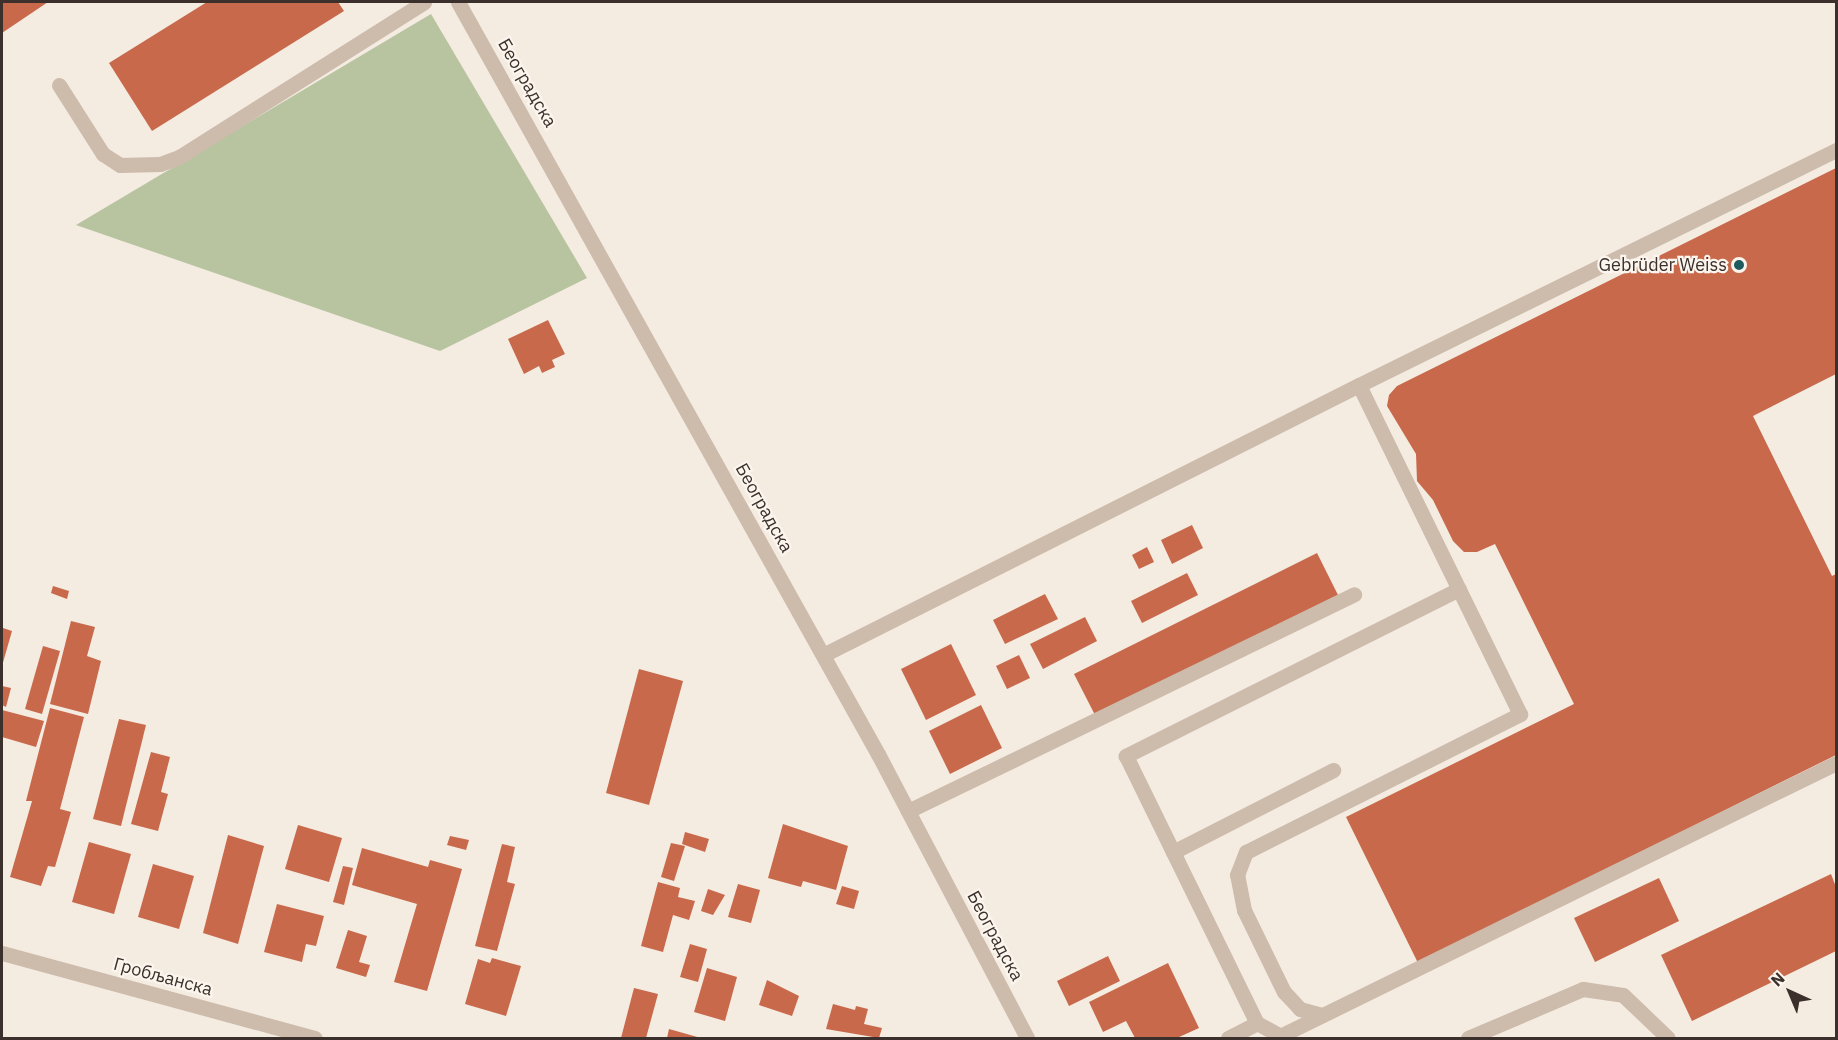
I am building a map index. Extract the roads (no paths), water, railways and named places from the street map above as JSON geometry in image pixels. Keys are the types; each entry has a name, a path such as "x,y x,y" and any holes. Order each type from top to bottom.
{"street":[{"path":"59,85 103,154 120,165 160,164 179,157 423,2"},
{"name":"Београдска","path":"458,2 824,655 1027,1038"},
{"path":"824,655 1359,385 1836,150"},
{"path":"1322,1015 1300,1009 1284,992 1244,910 1237,875 1246,852 1520,714 1359,385"},
{"path":"1459,589 1125,756 1257,1023 1280,1036 1836,763"},
{"path":"908,811 1354,594"},
{"path":"1173,852 1333,770"},
{"name":"Гробљанска","path":"2,953 315,1038"},
{"path":"1468,1038 1583,989 1623,995 1668,1038"},
{"path":"1228,1038 1257,1023"}],"place":[{"name":"Gebrüder Weiss","path":"1739,265"}]}
